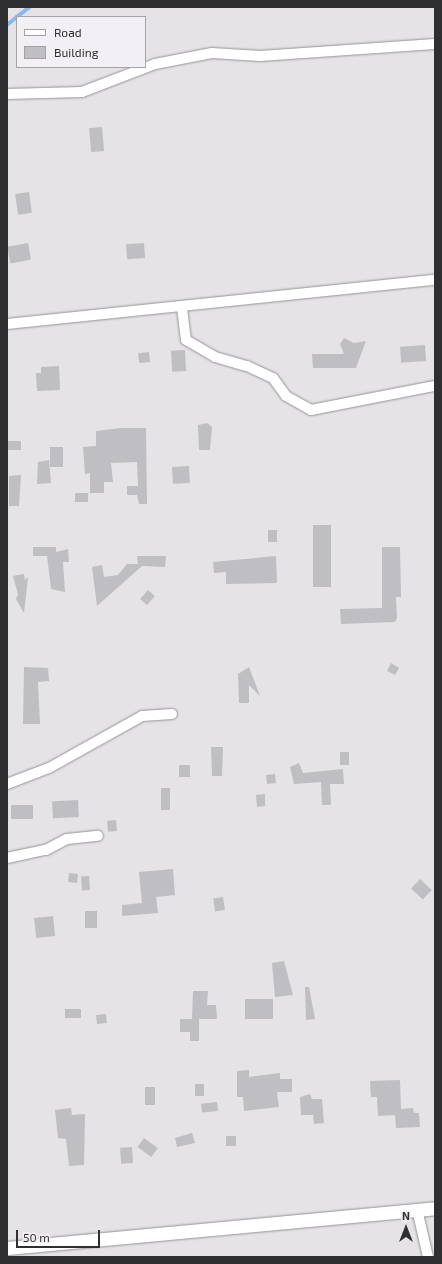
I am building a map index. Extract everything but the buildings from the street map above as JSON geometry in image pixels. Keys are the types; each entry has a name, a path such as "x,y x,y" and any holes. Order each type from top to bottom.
{"street":[{"path":"146,67 155,64 212,53 260,56 435,44"},
{"path":"7,94 82,92 145,68"},
{"path":"7,324 182,308 435,280"},
{"path":"182,308 186,340 216,357 247,366 273,378 286,396 311,410 435,386"},
{"path":"7,784 49,768 142,716 172,714"},
{"path":"7,858 46,850 67,838 98,836"},
{"path":"7,1248 435,1208"},
{"path":"417,1209 428,1257"}],"waterway":[{"path":"18,16 30,7"},
{"path":"7,25 16,18"}]}
